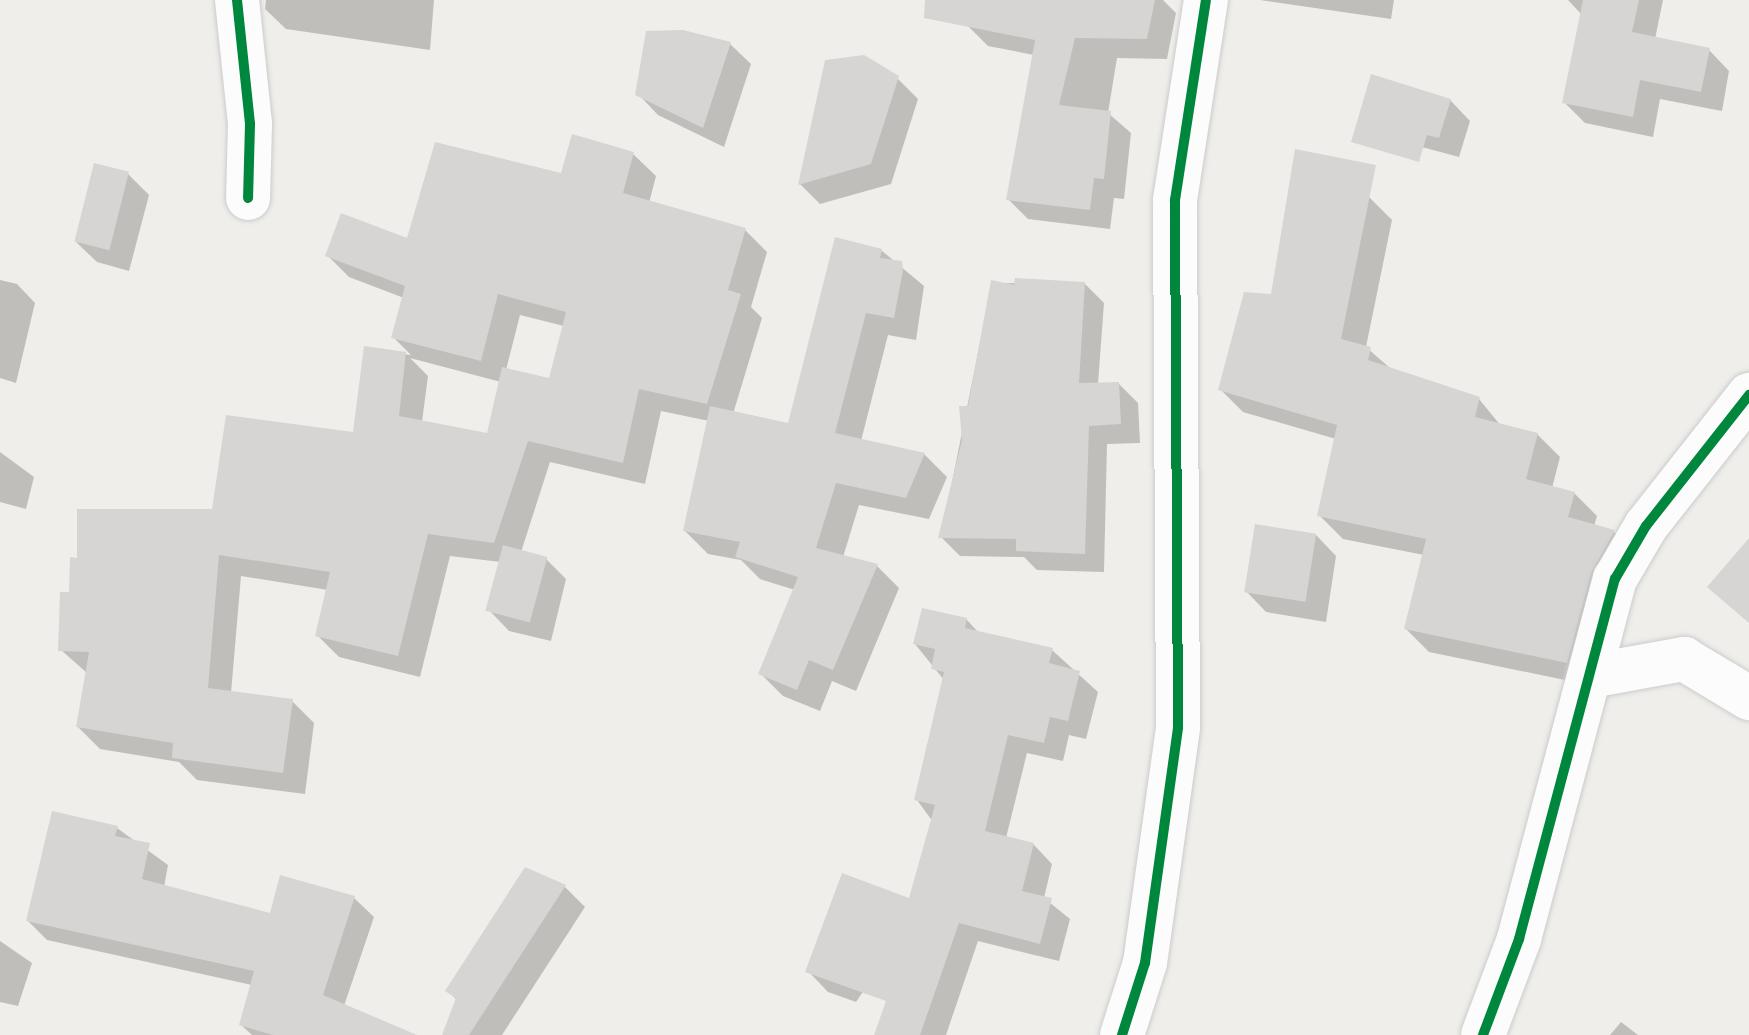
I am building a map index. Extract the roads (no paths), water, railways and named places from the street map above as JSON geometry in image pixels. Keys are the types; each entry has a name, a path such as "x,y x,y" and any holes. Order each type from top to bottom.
{"street":[{"path":"237,0 250,124 248,198"},
{"path":"1122,1035 1145,963 1178,727 1175,200 1206,0"},
{"path":"1483,1035 1519,939 1626,556 1749,395"},
{"path":"1590,676 1684,659 1749,698"}]}
